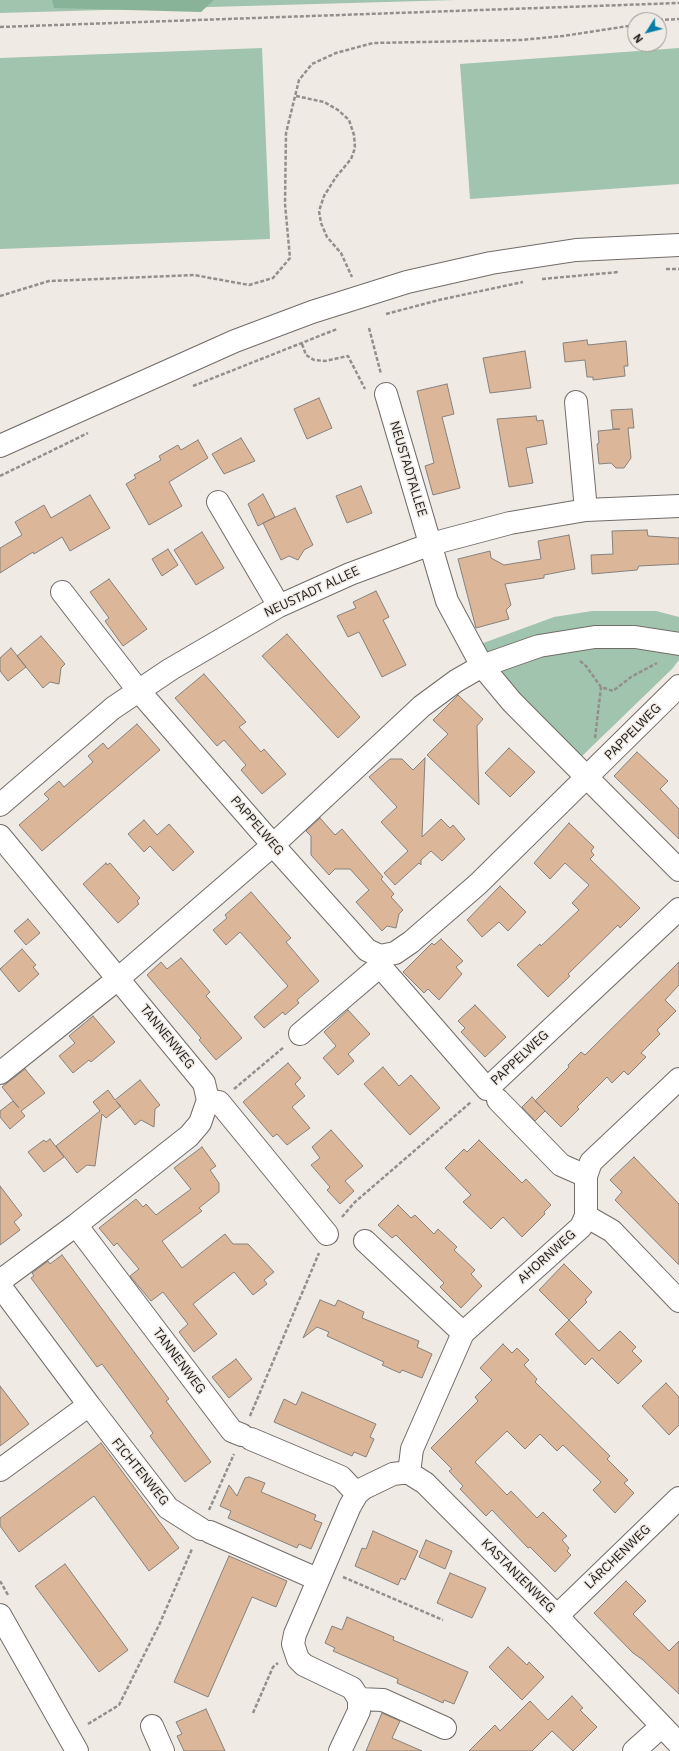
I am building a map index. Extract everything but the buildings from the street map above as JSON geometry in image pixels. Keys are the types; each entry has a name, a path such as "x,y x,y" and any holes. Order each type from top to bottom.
{"street":[{"path":"0,446 235,341 312,312 407,282 491,263 576,250 679,245"},
{"name":"NEUSTADTALLEE","path":"386,394 431,544"},
{"path":"576,402 586,510"},
{"path":"218,502 279,606"},
{"name":"NEUSTADT ALLEE","path":"0,805 113,708 138,690 279,606 350,574 431,544 510,523 586,510 679,506"},
{"path":"431,544 448,601 482,666 512,702 594,770 679,870"},
{"name":"PAPPELWEG","path":"62,592 138,690 367,950 380,961 492,1094 679,909"},
{"path":"0,1073 119,978 274,845 422,706 456,681 482,666 539,646 560,642 595,637 635,637 679,644"},
{"name":"PAPPELWEG","path":"380,961 411,942 467,894 679,686"},
{"name":"TANNENWEG","path":"0,836 119,978 204,1083 213,1101"},
{"path":"300,1034 380,961"},
{"path":"679,1079 591,1162 586,1176 586,1216 612,1231 679,1301"},
{"path":"492,1094 561,1165 586,1176"},
{"path":"0,1281 76,1225 190,1136 200,1124 213,1101 328,1234"},
{"name":"AHORNWEG","path":"409,1473 412,1449 463,1333 574,1234 581,1227 586,1216"},
{"name":"TANNENWEG","path":"76,1225 232,1431 247,1437"},
{"path":"365,1241 463,1333"},
{"name":"FICHTENWEG","path":"0,1286 168,1508 206,1530"},
{"path":"0,1470 89,1405"},
{"path":"247,1437 341,1477 358,1494"},
{"path":"340,1751 359,1711 359,1699 352,1688 304,1665 298,1659 294,1651 293,1644 295,1634 350,1506 358,1494 364,1488 392,1474 409,1473"},
{"name":"KASTANIENWEG","path":"409,1473 426,1483 557,1616 679,1744"},
{"name":"LÄRCHENWEG","path":"557,1616 679,1498"},
{"path":"206,1530 320,1574"},
{"path":"0,1615 77,1751"},
{"path":"359,1699 383,1700 445,1728"},
{"path":"152,1726 163,1751"},
{"path":"634,1751 662,1726"}],"path":[{"path":"0,27 679,3"},
{"path":"667,20 679,19"},
{"path":"0,296 49,281 194,275 249,285 273,278 290,258 285,204 286,133 299,80 312,64 336,53 373,43 520,40 563,36 627,26"},
{"path":"296,96 324,102 338,110 349,120 354,135 355,148 351,159 336,177 324,196 319,211 321,223 327,237 341,253 353,280"},
{"path":"664,269 679,269"},
{"path":"540,279 626,271"},
{"path":"382,314 524,282"},
{"path":"188,388 302,344 343,326"},
{"path":"369,328 386,394"},
{"path":"302,344 306,355 314,360 326,361 348,356 366,390"},
{"path":"0,476 89,432"},
{"path":"560,642 566,651 586,666 601,687 613,691 631,677 658,662"},
{"path":"594,770 593,754 601,687"},
{"path":"213,1101 300,1034"},
{"path":"88,1724 119,1705 206,1530 247,1437 328,1234 355,1202 492,1094"},
{"path":"320,1574 443,1620"},
{"path":"253,1713 273,1667 294,1651"}],"green space":[{"path":"0,0 456,0 0,13"},
{"path":"52,0 214,0 201,12 54,8"},
{"path":"262,48 270,239 0,249 0,58"},
{"path":"679,48 679,184 470,199 460,64 627,52 667,52 667,49"},
{"path":"592,611 656,611 679,617 679,660 672,669 580,758 546,728 478,645 554,617"}]}
